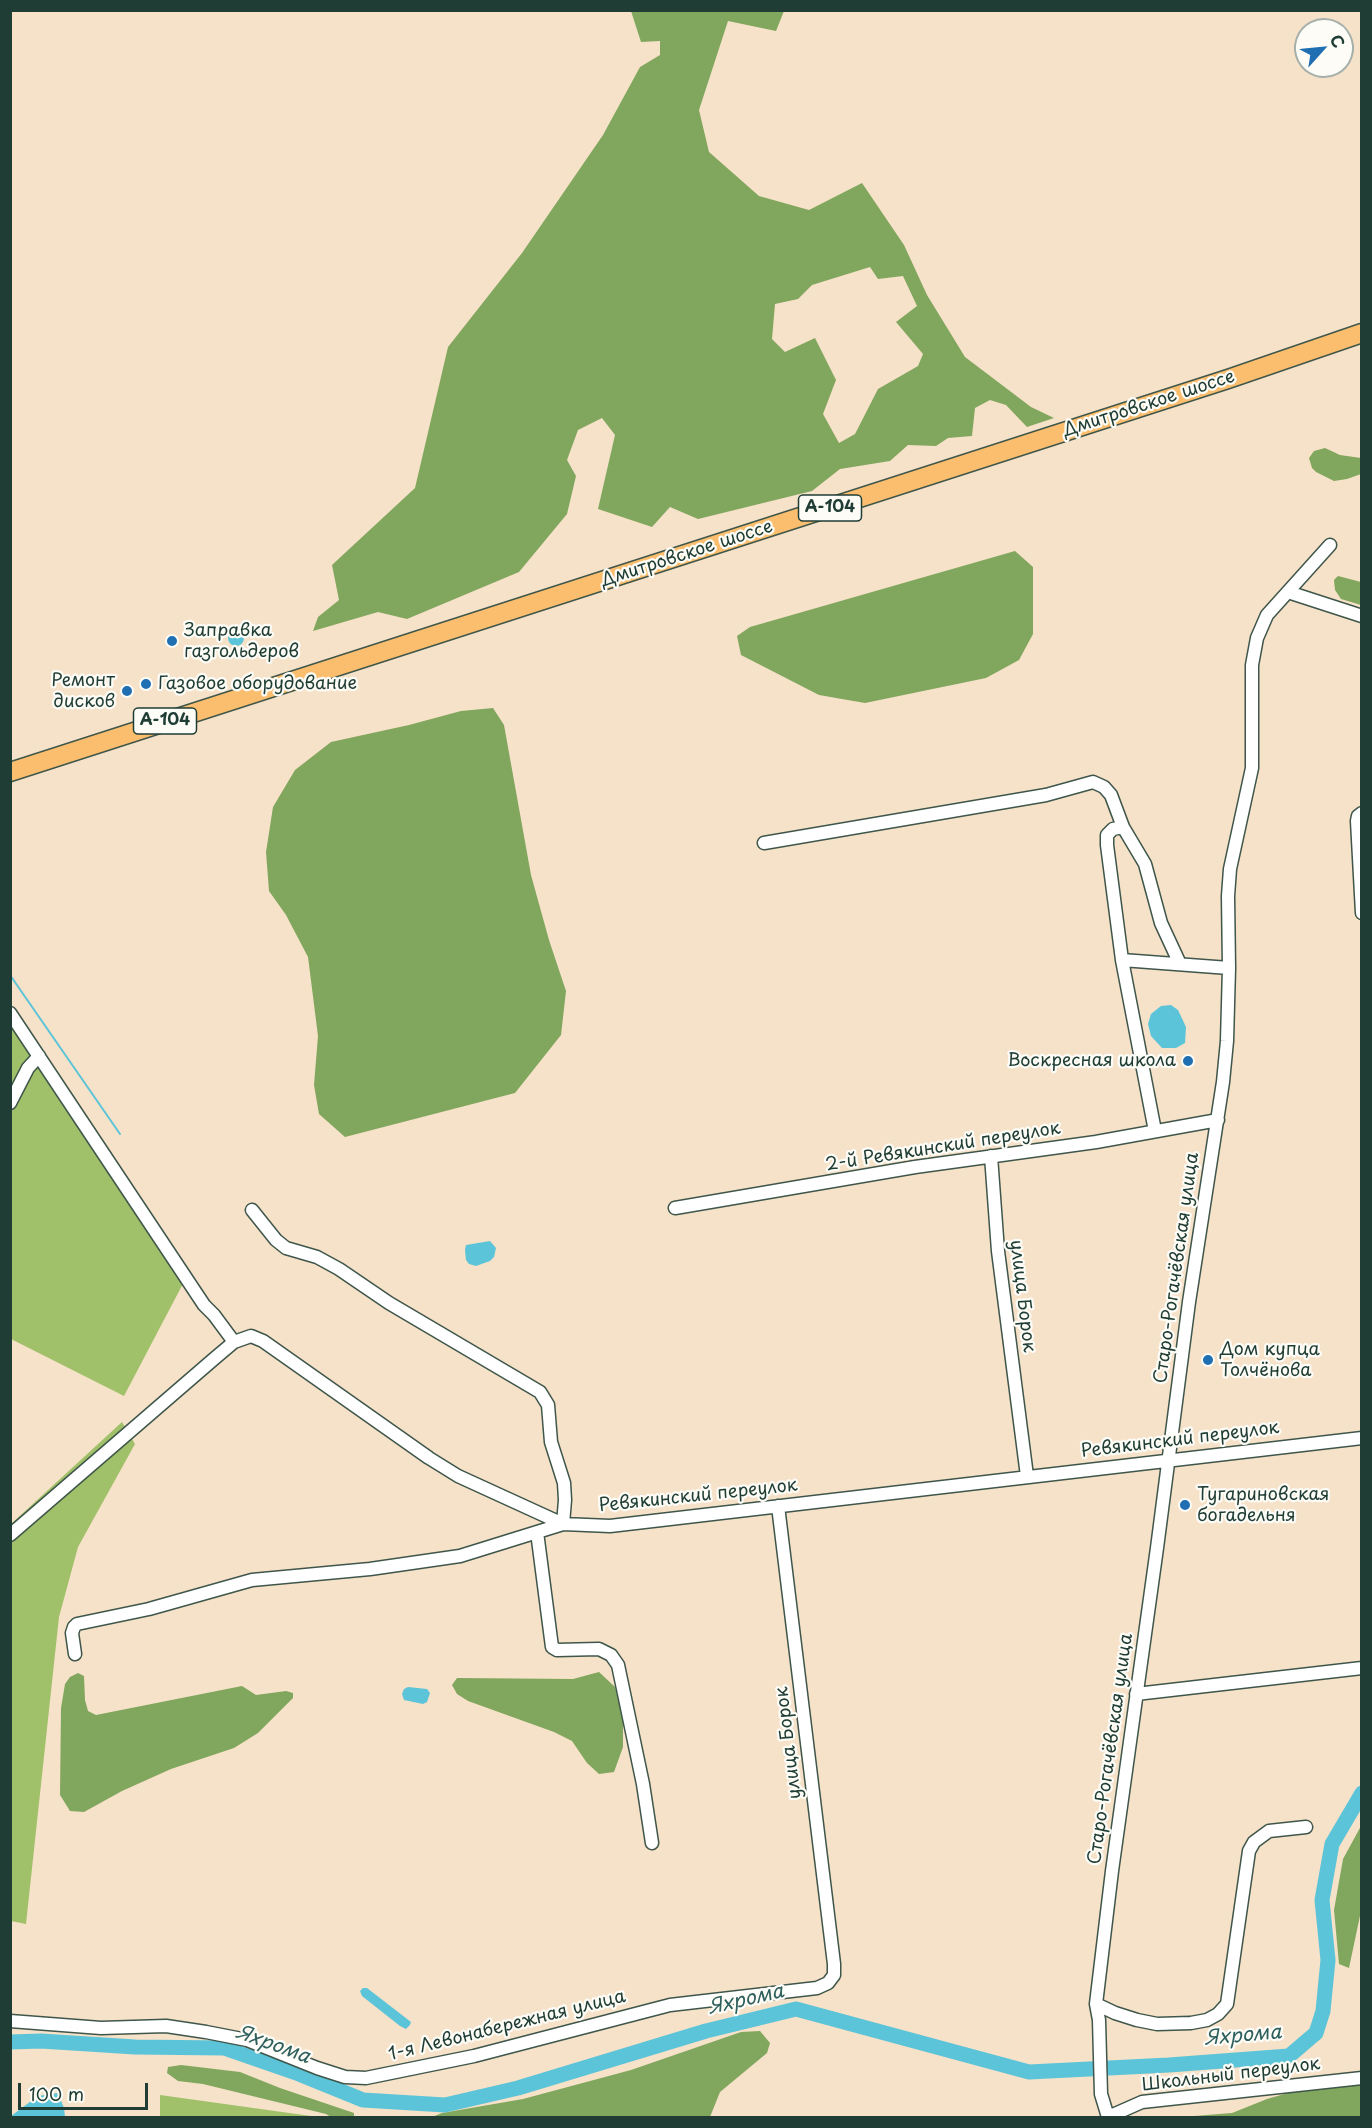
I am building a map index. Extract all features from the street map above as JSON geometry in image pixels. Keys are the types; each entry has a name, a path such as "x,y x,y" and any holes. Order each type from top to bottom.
{"highway":[{"name":"Дмитровское шоссе","path":"10,772 349,664 1362,333"}],"street":[{"name":"Старо-Рогачёвская улица","path":"1108,2117 1101,2094 1099,2020 1096,2004 1189,1302 1218,1120 1227,1041 1230,869 1252,768 1252,665 1257,638 1267,615 1330,545"},
{"path":"1288,592 1362,616"},
{"path":"764,843 1046,795 1093,782 1104,787 1111,795 1123,827 1145,864 1161,922 1180,964"},
{"path":"1360,815 1362,914"},
{"path":"1123,827 1113,830 1107,836 1107,845 1122,960 1155,1131"},
{"path":"1122,960 1229,968"},
{"path":"10,1012 204,1305 234,1342"},
{"path":"10,1103 22,1077 39,1056"},
{"name":"2-й Ревякинский переулок","path":"675,1208 992,1156 1096,1142 1218,1120"},
{"name":"улица Борок","path":"992,1156 998,1251 1027,1476"},
{"path":"10,1534 234,1342 251,1336 262,1341 458,1476 563,1524 564,1483 551,1442 548,1405 540,1392 389,1303 339,1269 317,1257 286,1248 276,1240 252,1210"},
{"name":"Ревякинский переулок","path":"75,1654 72,1632 77,1624 148,1609 252,1580 370,1569 460,1556 563,1524 610,1526 1362,1438"},
{"name":"улица Борок","path":"778,1506 834,1975"},
{"path":"537,1532 552,1647 557,1650 599,1649 611,1655 618,1665 643,1784 652,1843"},
{"path":"1136,1694 1362,1668"},
{"path":"1096,2004 1115,2013 1157,2024 1191,2023 1207,2020 1218,2014 1227,2004 1249,1851 1254,1842 1269,1831 1306,1827"},
{"name":"1-я Левонабережная улица","path":"10,2021 101,2028 166,2026 206,2031 248,2040 345,2077 366,2078 474,2056 670,2005 817,1988 828,1983 834,1975"},
{"name":"Школьный переулок","path":"1108,2117 1142,2102 1153,2100 1362,2078"}],"green space":[{"path":"631,11 784,11 776,31 728,21 699,110 709,152 759,196 809,210 862,183 904,245 927,295 965,357 1031,407 1054,418 1027,427 1006,405 990,400 975,408 972,436 948,438 936,446 908,445 890,461 840,469 812,491 698,519 670,507 652,527 598,509 615,435 602,418 578,430 567,460 576,476 567,514 519,572 407,619 378,612 313,631 318,617 339,600 332,565 415,488 448,347 522,253 603,135 640,67 660,55 660,41 641,42","holes":["870,267 878,279 903,276 917,306 896,322 923,354 918,366 878,389 855,434 839,443 823,414 836,380 815,338 785,352 772,339 775,304 798,299 812,285"]},
{"path":"1325,448 1340,455 1361,458 1361,474 1334,481 1316,472 1309,458 1314,451"},
{"path":"1015,551 1033,567 1033,634 1019,660 986,678 865,703 819,695 741,655 737,636 750,627"},
{"path":"1338,576 1361,582 1361,605 1341,599 1335,590 1334,580"},
{"path":"493,708 504,725 531,875 566,991 561,1035 515,1093 345,1137 319,1114 314,1085 318,1036 308,957 286,915 269,891 266,852 273,807 295,770 331,742 461,711"},
{"path":"10,1010 187,1276 124,1396 11,1339"},
{"path":"122,1422 135,1444 78,1547 59,1617 26,1924 11,1921 11,1524"},
{"path":"599,1672 615,1687 623,1720 623,1747 614,1772 599,1774 587,1763 572,1741 554,1732 468,1701 457,1694 452,1685 457,1678 573,1679"},
{"path":"78,1673 84,1676 88,1711 96,1715 242,1686 256,1695 286,1691 293,1693 293,1698 258,1733 234,1748 171,1769 122,1791 84,1812 70,1811 60,1795 61,1708 65,1684 70,1677"},
{"path":"1361,1826 1361,1911 1349,1968 1339,1964 1334,1910 1343,1859"},
{"path":"760,2031 770,2043 767,2053 720,2092 710,2117 432,2117 442,2113 523,2099 631,2070 741,2032"},
{"path":"181,2065 240,2072 354,2113 354,2117 331,2117 203,2084 178,2081 167,2073 168,2067"},
{"path":"1361,2082 1361,2117 1169,2118 1232,2113 1295,2091"},
{"path":"160,2095 318,2117 160,2117"}],"water":[{"path":"236,630 242,632 244,638 242,644 236,646 230,644 228,638 230,632"},
{"path":"1171,1005 1178,1010 1186,1027 1185,1043 1176,1048 1162,1048 1151,1036 1148,1024 1151,1014 1161,1006"},
{"path":"490,1241 496,1248 494,1257 476,1266 469,1264 466,1260 466,1245"},
{"path":"408,1687 427,1689 430,1693 427,1702 423,1704 404,1700 402,1694"},
{"path":"367,1988 411,2022 410,2025 406,2029 400,2026 362,1996 360,1991"},
{"path":"58,2093 65,2117 11,2116 38,2096"}],"waterway":[{"path":"10,975 120,1134"},
{"name":"Яхрома","path":"10,2042 41,2041 135,2047 224,2048 299,2074 363,2100 445,2105 518,2088 706,2031 796,2009 1029,2072 1289,2056 1316,2033 1323,2011 1328,1960 1322,1900 1332,1844 1362,1793"}],"place":[{"name":"Заправка газгольдеров","path":"172,641"},
{"name":"Газовое оборудование","path":"146,684"},
{"name":"Ремонт дисков","path":"127,691"},
{"name":"Воскресная школа","path":"1188,1061"},
{"name":"Дом купца Толчёнова","path":"1208,1360"},
{"name":"Тугариновская богадельня","path":"1185,1505"}]}
